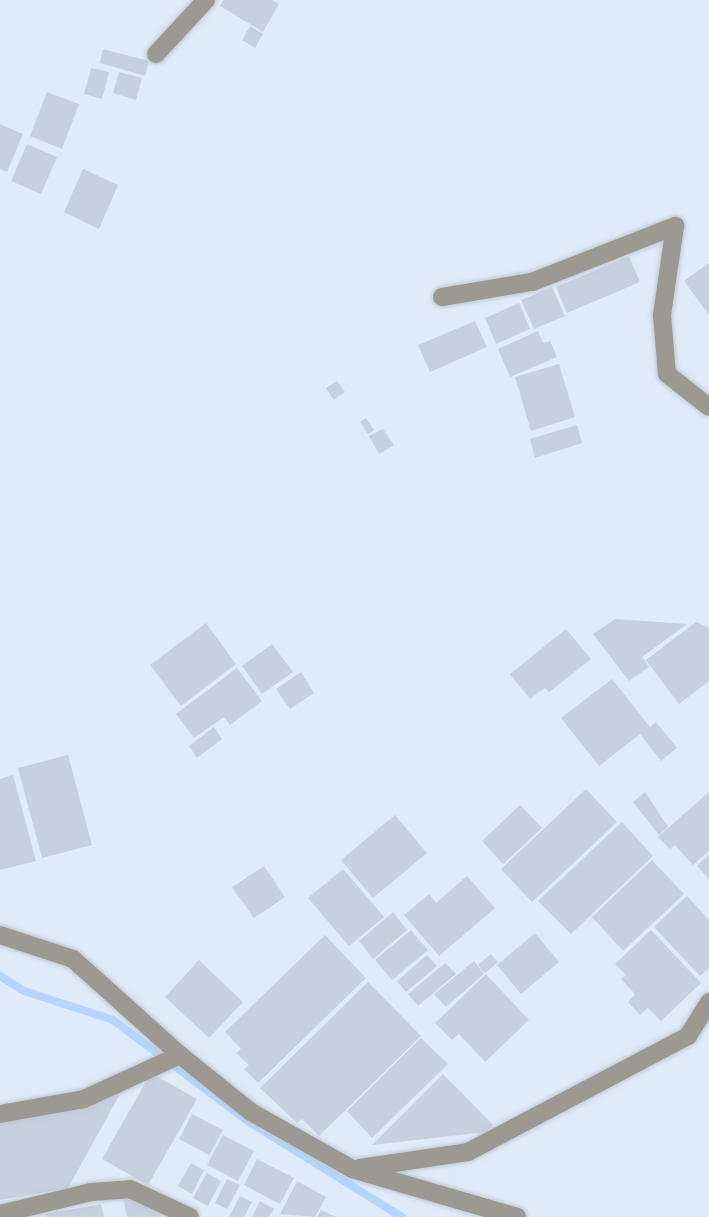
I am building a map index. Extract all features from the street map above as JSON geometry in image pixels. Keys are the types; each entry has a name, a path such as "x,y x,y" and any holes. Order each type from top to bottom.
{"street":[{"path":"156,54 206,0"},
{"path":"442,297 532,282 675,226 662,315 667,374 709,407"},
{"path":"0,935 73,958 180,1055 250,1112 352,1169 517,1217"},
{"path":"352,1169 468,1152 688,1036 709,1002"},
{"path":"0,1114 84,1099 180,1055"},
{"path":"0,1214 33,1213 91,1192 130,1189 190,1217"}],"building":[{"path":"223,0 272,0 279,4 263,32 220,6"},
{"path":"250,26 263,34 255,48 242,40"},
{"path":"103,49 149,61 145,76 100,63"},
{"path":"91,68 109,72 102,99 84,94"},
{"path":"119,72 142,78 136,100 113,93"},
{"path":"47,92 79,104 62,149 30,136"},
{"path":"0,124 23,134 7,172 0,169"},
{"path":"27,144 57,157 41,194 11,181"},
{"path":"83,169 118,185 99,229 64,212"},
{"path":"629,256 640,282 567,313 556,287"},
{"path":"709,263 709,315 684,281"},
{"path":"552,287 565,316 534,329 521,300"},
{"path":"519,303 530,329 496,344 485,318"},
{"path":"475,321 487,347 430,372 418,345"},
{"path":"538,331 543,343 550,341 557,357 510,377 498,349"},
{"path":"559,364 575,417 531,431 515,377"},
{"path":"337,381 345,392 334,400 326,388"},
{"path":"366,418 374,430 368,434 360,422"},
{"path":"577,425 582,443 535,458 530,439"},
{"path":"383,429 394,445 379,454 369,436"},
{"path":"615,619 687,624 642,657 649,667 629,681 593,634"},
{"path":"696,622 709,628 709,681 679,704 646,660"},
{"path":"206,623 236,664 181,706 150,665"},
{"path":"566,629 591,659 549,692 545,688 530,699 510,674"},
{"path":"272,644 293,672 262,694 242,666"},
{"path":"237,668 262,701 230,725 224,717 194,738 176,714"},
{"path":"301,672 314,693 290,709 276,689"},
{"path":"612,679 650,727 656,722 677,748 661,761 640,734 599,766 561,718"},
{"path":"214,727 222,739 197,758 189,746"},
{"path":"68,755 92,845 42,858 18,768"},
{"path":"13,775 36,861 0,870 0,779"},
{"path":"586,789 617,822 532,902 501,869"},
{"path":"645,792 668,827 659,835 633,802"},
{"path":"709,792 709,851 693,865 675,845 670,849 658,837"},
{"path":"520,805 542,828 503,864 482,841"},
{"path":"395,815 427,853 373,898 341,860"},
{"path":"622,822 653,856 571,934 538,901"},
{"path":"709,854 709,879 697,866"},
{"path":"652,860 684,894 623,951 592,917"},
{"path":"264,866 285,897 254,918 232,887"},
{"path":"343,869 384,917 349,946 308,898"},
{"path":"467,876 495,908 439,956 404,915 429,894 436,903"},
{"path":"687,896 709,920 709,968 700,976 654,927"},
{"path":"393,912 407,930 373,959 359,941"},
{"path":"411,930 428,950 392,980 375,960"},
{"path":"651,930 701,983 661,1021 648,1008 640,1015 628,1002 635,994 621,979 626,975 615,964"},
{"path":"535,933 559,962 521,994 497,965"},
{"path":"325,935 366,978 258,1083 244,1069 249,1065 236,1053 241,1049 225,1032"},
{"path":"491,954 498,962 485,973 478,965"},
{"path":"427,955 437,966 406,992 397,981"},
{"path":"199,960 243,1002 209,1038 165,997"},
{"path":"474,961 484,974 446,1007 434,994"},
{"path":"445,963 456,974 418,1006 408,994"},
{"path":"486,974 529,1020 485,1062 459,1034 452,1040 435,1023"},
{"path":"368,982 421,1036 319,1136 302,1119 297,1123 260,1088"},
{"path":"421,1038 448,1064 372,1138 347,1111"},
{"path":"151,1073 197,1099 148,1185 102,1159"},
{"path":"443,1074 493,1125 486,1132 372,1145"},
{"path":"125,1085 68,1188 0,1200 0,1121"},
{"path":"192,1114 223,1130 209,1155 179,1139"},
{"path":"223,1135 254,1151 238,1181 207,1165"},
{"path":"257,1159 294,1178 280,1204 244,1185"},
{"path":"191,1163 204,1170 192,1194 178,1186"},
{"path":"207,1173 221,1181 208,1206 193,1198"},
{"path":"227,1179 240,1185 227,1209 215,1203"},
{"path":"297,1181 326,1197 315,1217 280,1214"},
{"path":"122,1193 159,1207 161,1217 127,1217"},
{"path":"240,1196 252,1202 244,1217 229,1217"},
{"path":"260,1201 274,1209 269,1217 252,1217"},
{"path":"101,1204 104,1217 46,1217 45,1214"},
{"path":"321,1210 336,1217 317,1217"}],"waterway":[{"path":"0,976 24,991 113,1020 246,1120 402,1217"}]}
